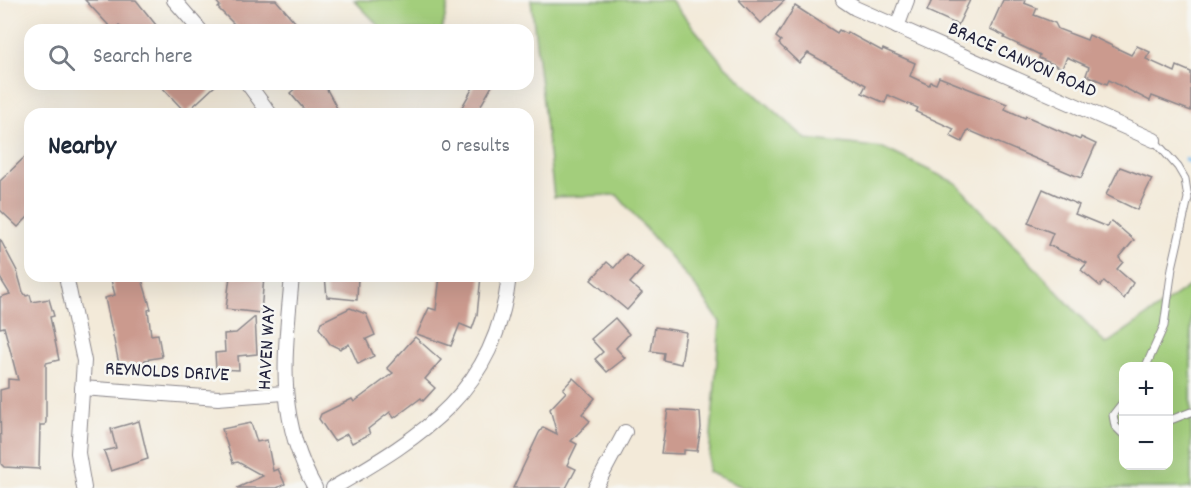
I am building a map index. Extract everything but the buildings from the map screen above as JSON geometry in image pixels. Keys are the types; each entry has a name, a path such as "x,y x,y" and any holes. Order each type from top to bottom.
{"street":[{"path":"174,0 195,24"},
{"name":"BRACE CANYON ROAD","path":"843,0 897,27 1154,140"},
{"path":"897,27 907,0"},
{"path":"252,90 266,108"},
{"path":"67,282 84,361 78,453 84,488"},
{"name":"HAVEN WAY","path":"292,282 284,393 297,450 315,488"},
{"path":"333,488 410,442 455,402 493,341 504,309 509,282"},
{"name":"REYNOLDS DRIVE","path":"82,388 218,398 284,393"},
{"path":"595,488 625,432"}],"lane":[{"path":"1148,362 1164,326 1172,268 1188,198 1185,179 1178,167 1154,140"},
{"path":"1119,407 1113,415 1115,426 1119,430"},
{"path":"1173,419 1191,412"}],"green space":[{"path":"354,0 449,0 443,24 377,24"},
{"path":"531,0 671,0 724,65 806,139 883,148 956,183 1106,344 1191,285 1191,488 745,488 708,472 720,322 695,286 617,195 554,197"}],"waterway":[{"path":"1186,160 1191,162"}]}
